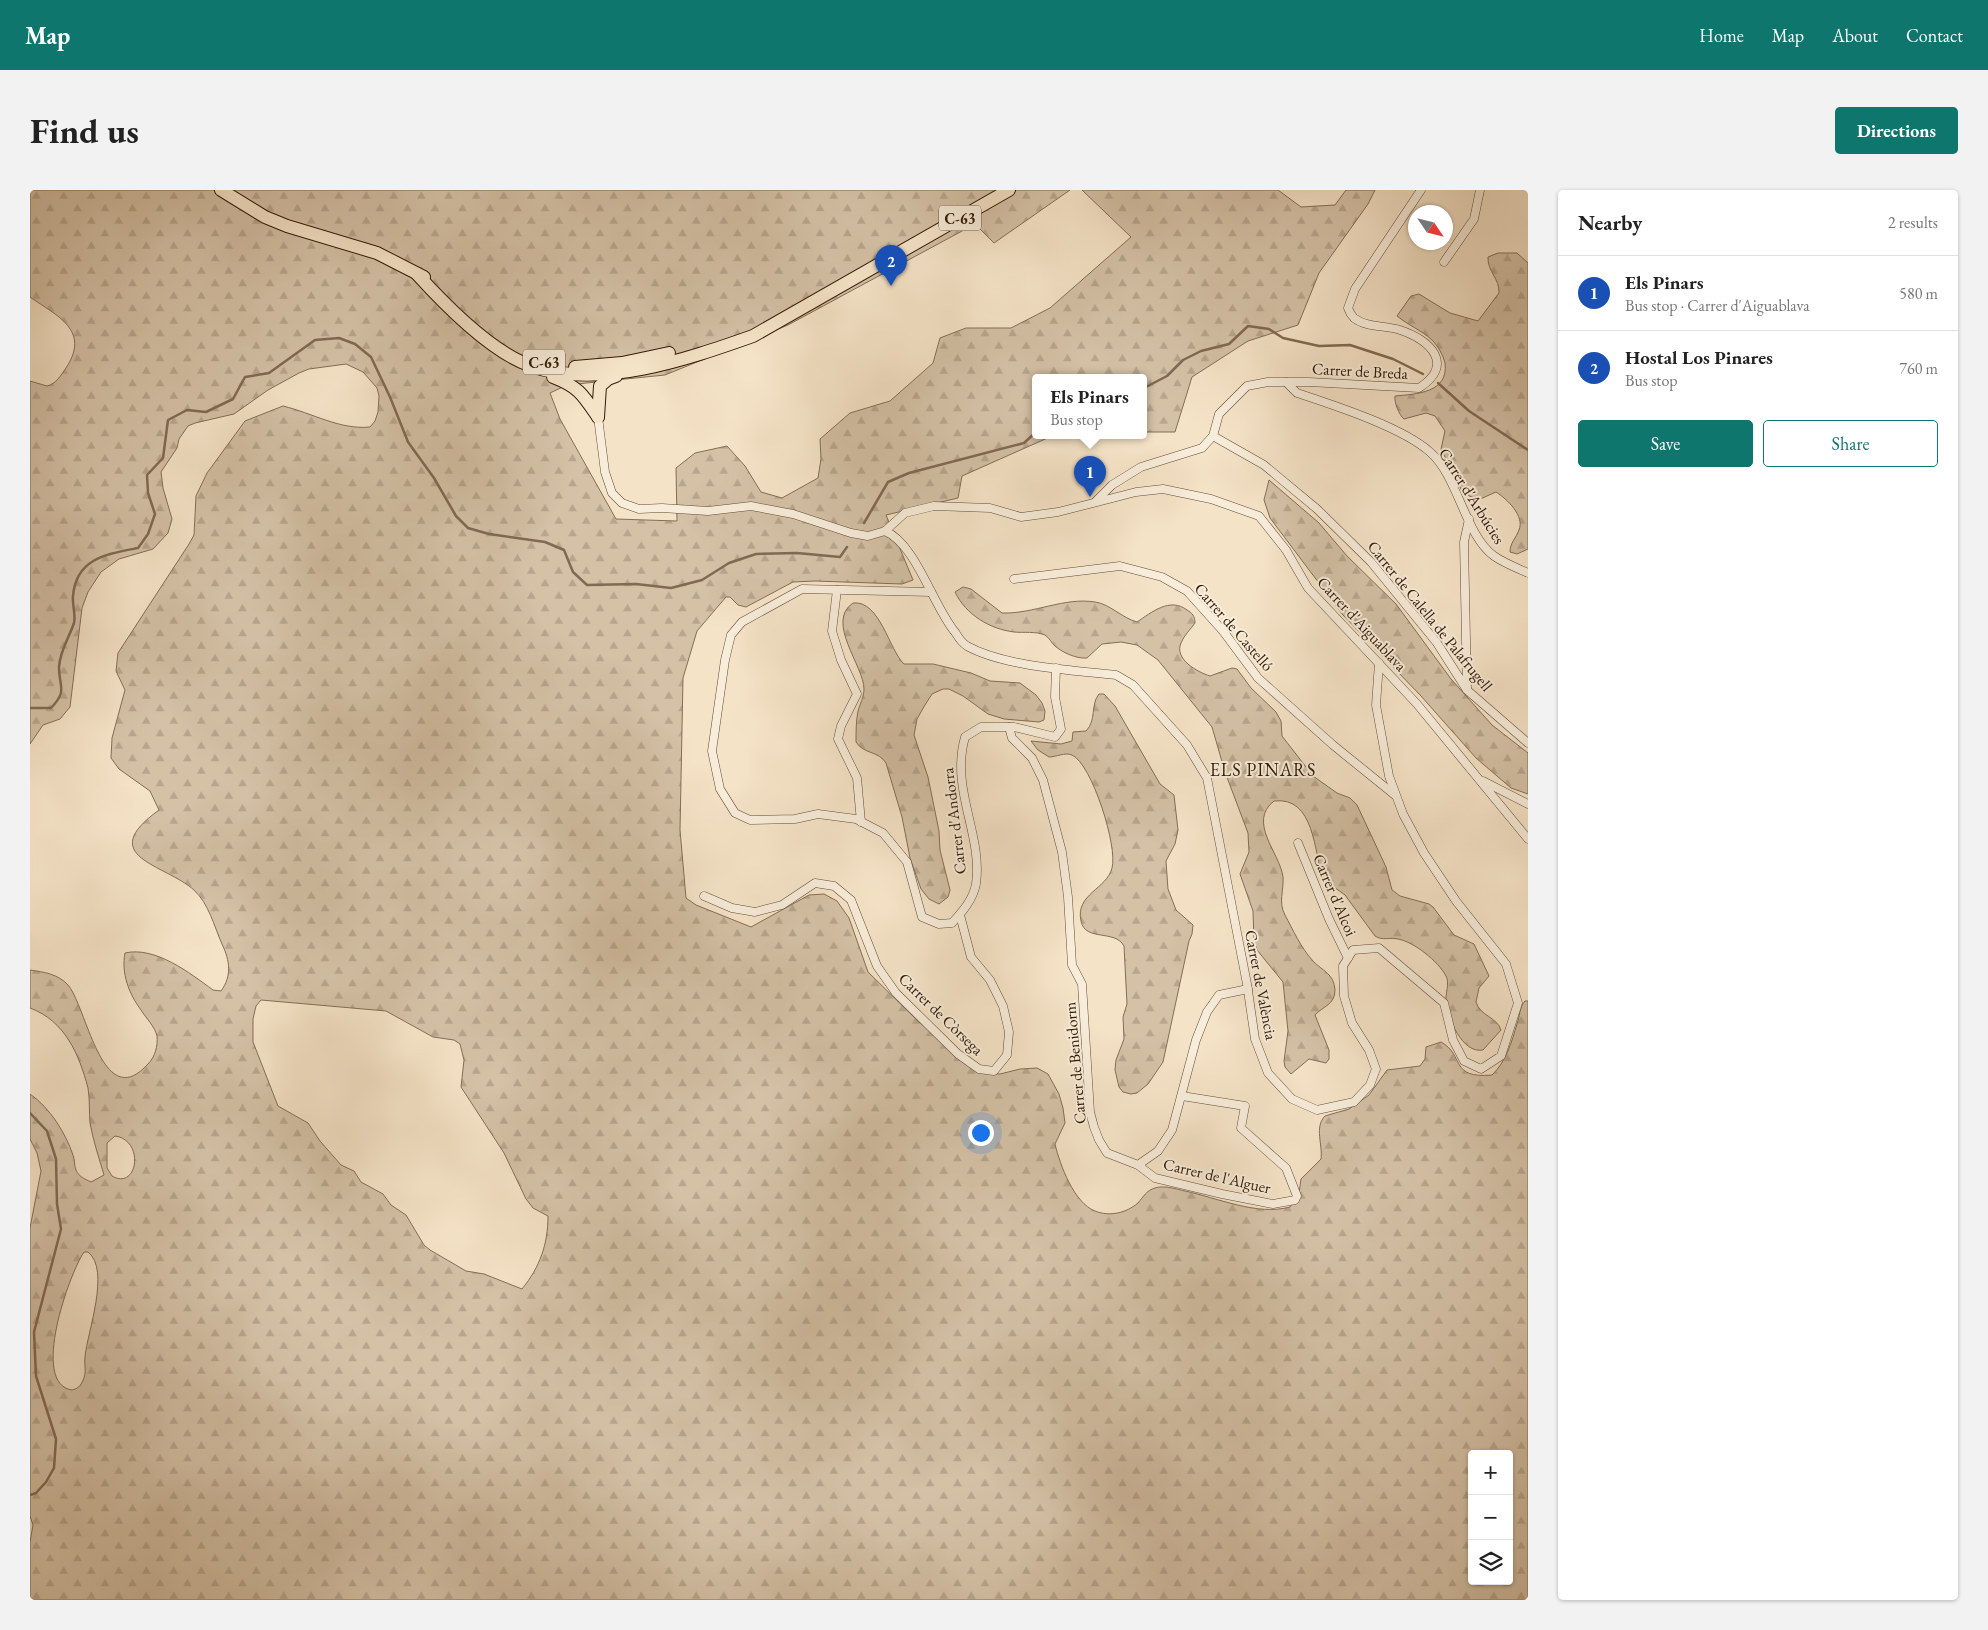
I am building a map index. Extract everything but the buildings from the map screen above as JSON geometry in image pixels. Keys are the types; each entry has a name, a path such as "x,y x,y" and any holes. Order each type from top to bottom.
{"main road":[{"name":"C-63","path":"221,190 265,217 287,226 377,253 429,279 513,353 541,366 569,371 591,385"},
{"name":"C-63","path":"591,385 611,377 663,367 676,359 708,352 753,336 1008,190"},
{"name":"C-63","path":"417,274 485,338 518,364 570,384 591,385 690,352 697,346"},
{"name":"C-63","path":"501,341 539,361 579,368 622,363 697,346 772,324"},
{"path":"591,385 598,417"}],"street":[{"name":"Carrer de Breda","path":"1213,436 1220,414 1247,386 1268,382 1286,382 1419,388 1430,380 1438,367 1437,355 1424,343 1400,330 1372,326 1354,318 1348,308 1355,289 1421,190"},
{"path":"1444,262 1474,219 1480,190"},
{"name":"Carrer d'Arbúcies","path":"1286,382 1297,393 1387,428 1431,452 1447,476 1479,538 1493,556 1528,574"},
{"path":"598,417 605,472 612,493 622,503 639,509 662,508 708,511 752,506 794,514 851,534 868,536 885,531"},
{"path":"1094,502 1112,485 1141,467 1202,448 1213,436"},
{"name":"Carrer de Calella de Palafrugell","path":"1213,436 1264,465 1317,509 1371,562 1437,643 1467,690 1528,743"},
{"name":"Carrer d'Aiguablava","path":"885,531 905,512 934,506 990,508 1021,517 1058,512 1136,492 1163,489 1211,499 1259,516 1286,550 1308,588 1417,704 1528,839"},
{"path":"1467,690 1464,542 1470,519"},
{"name":"Carrer de València","path":"885,531 896,536 931,592 946,622 966,645 999,658 1056,668 1116,675 1133,685 1187,745 1207,778 1248,989 1255,1039 1268,1074 1292,1099 1317,1110 1354,1102 1370,1085 1376,1069 1369,1050 1352,1023 1344,996 1343,966 1348,958"},
{"name":"Carrer de Castelló","path":"1014,579 1120,566 1162,577 1187,591 1223,631 1258,678 1333,745 1397,797"},
{"path":"931,592 802,589 742,622 731,636 719,695 712,751 720,789 735,813 750,820 795,819 818,814 856,819 883,833 907,862 922,917 939,924 952,923 960,915"},
{"path":"837,590 832,631 841,660 857,694 840,726 838,739 857,778 862,822"},
{"path":"1348,958 1353,950 1379,948 1444,1003 1454,1040 1464,1061 1481,1069 1501,1056 1518,1003 1506,964 1456,901 1424,853 1403,814 1389,776 1376,705 1379,663"},
{"name":"Carrer d'Andorra","path":"960,915 966,909 976,885 974,849 962,792 960,754 965,736 981,727 1009,727 1055,737 1060,729 1055,698 1056,668"},
{"name":"Carrer de Benidorm","path":"1009,727 1012,738 1032,758 1043,780 1062,852 1068,897 1072,965 1082,984 1090,1112 1094,1127 1107,1153 1138,1165"},
{"path":"1479,779 1528,804"},
{"name":"Carrer d'Alcoi","path":"1298,843 1348,958"},
{"name":"Carrer de Còrsega","path":"704,896 732,908 755,912 782,905 816,884 834,886 851,900 877,966 896,993 958,1054 979,1069 994,1071 1007,1055 1009,1032 1003,1006 990,980 971,956 960,915"},
{"path":"1138,1165 1158,1151 1172,1130 1196,1040 1207,1012 1220,995 1248,989"},
{"name":"Carrer de l'Alguer","path":"1138,1165 1156,1178 1272,1204 1294,1200 1297,1196 1286,1168 1241,1128 1245,1106 1182,1096"}],"green space":[{"path":"30,190 1070,190 994,243 975,224 788,325 665,375 567,385 550,393 560,419 616,519 677,521 676,468 695,453 727,446 745,466 761,492 782,498 818,478 821,459 820,439 850,413 890,401 933,363 940,338 966,328 1011,328 1050,308 1131,237 1082,190 1278,190 1301,207 1335,205 1346,190 1375,190 1368,204 1319,273 1298,325 1248,341 1192,377 1175,432 1147,432 1147,374 1032,374 1032,439 1045,439 962,476 958,498 886,515 913,580 902,584 793,582 746,607 738,605 730,597 726,597 697,631 683,678 680,830 686,898 696,905 751,927 809,895 824,894 837,901 849,918 868,972 919,1022 981,1073 1000,1074 1020,1069 1037,1068 1048,1074 1059,1094 1063,1108 1065,1123 1055,1144 1064,1172 1074,1192 1087,1207 1106,1214 1118,1213 1128,1209 1138,1203 1150,1190 1162,1187 1178,1189 1251,1208 1277,1209 1290,1207 1299,1193 1301,1179 1321,1159 1319,1131 1325,1116 1349,1109 1369,1095 1387,1070 1420,1066 1425,1059 1426,1047 1441,1042 1453,1053 1463,1070 1478,1075 1492,1075 1505,1058 1522,1006 1525,1001 1528,1001 1528,1600 30,1600 30,1542 33,1525 30,1516 30,1228 41,1171 37,1153 30,1139 30,1094 44,1106 61,1129 74,1157 75,1168 82,1178 91,1182 104,1175 91,1129 88,1088 80,1063 69,1040 53,1021 30,1008 30,970 55,976 68,985 98,1052 107,1067 119,1076 132,1076 148,1064 154,1055 157,1036 137,1004 127,983 124,968 125,953 148,953 172,962 213,990 221,991 227,980 229,968 225,950 204,902 194,890 182,881 141,858 134,849 133,839 141,826 159,810 150,791 119,769 111,758 112,738 125,690 116,671 118,653 194,535 196,496 207,473 245,421 283,406 337,424 370,427 375,421 378,412 379,396 377,388 363,372 346,364 309,369 268,390 234,414 188,426 179,439 177,448 161,472 163,488 172,519 168,533 153,549 119,559 101,572 88,592 82,608 70,707 60,719 43,725 30,744 30,381 47,386 50,385 60,376 73,355 75,344 73,334 68,325 30,297","holes":["261,1000 386,1011 433,1037 454,1040 460,1044 464,1060 461,1087 504,1153 526,1199 533,1208 548,1216 545,1246 542,1255 534,1272 522,1289 484,1274 466,1271 430,1250 424,1245 406,1215 391,1205 383,1194 361,1182 354,1171 341,1165 320,1141 308,1123 278,1106 253,1042 253,1019 256,1006","115,1136 125,1139 131,1146 135,1163 128,1177 121,1179 112,1176 107,1168 107,1143","84,1252 88,1252 95,1261 98,1273 98,1287 85,1357 84,1377 80,1386 72,1390 60,1383 54,1369 53,1350 57,1327 70,1282"]},
{"path":"1498,253 1517,253 1528,263 1528,549 1517,554 1510,552 1520,525 1514,508 1496,492 1478,500 1463,493 1441,449 1445,431 1435,416 1426,413 1404,419 1399,412 1395,399 1395,396 1421,393 1429,390 1442,381 1445,373 1444,360 1434,342 1397,316 1411,296 1419,294 1450,313 1478,321 1499,293 1498,283 1488,262 1488,257"},
{"path":"1269,480 1319,523 1347,556 1396,604 1451,679 1492,725 1528,753 1528,794 1511,788 1476,758 1421,696 1343,615 1270,518 1264,500"},
{"path":"963,587 971,589 1002,613 1014,613 1083,601 1100,603 1137,622 1155,610 1168,605 1181,606 1190,612 1194,617 1195,623 1181,643 1180,649 1184,659 1193,668 1210,676 1232,668 1237,669 1251,688 1276,712 1281,721 1282,736 1313,776 1337,793 1350,798 1357,805 1386,867 1392,890 1400,896 1429,904 1454,935 1474,944 1489,976 1479,988 1476,1002 1478,1007 1496,1022 1501,1030 1483,1050 1475,1050 1463,1041 1457,1034 1447,1009 1448,982 1442,970 1432,958 1411,944 1398,939 1375,936 1345,895 1323,879 1310,828 1298,807 1288,802 1274,801 1267,809 1264,818 1264,828 1281,868 1283,877 1283,910 1305,950 1313,961 1330,976 1335,990 1331,1002 1315,1015 1329,1050 1329,1059 1326,1063 1309,1059 1291,1074 1285,1067 1284,1061 1288,1031 1283,982 1257,950 1254,941 1253,911 1240,874 1249,852 1248,833 1225,772 1212,727 1158,660 1137,645 1121,642 1102,644 1087,658 1066,653 1058,649 1045,635 996,628 972,614 965,608 955,592"},
{"path":"853,603 862,604 877,617 904,664 933,664 971,673 990,681 1020,683 1036,695 1045,711 1044,720 1039,722 1004,719 988,714 963,696 949,689 943,689 932,694 917,719 914,735 928,777 939,831 940,850 950,890 948,897 939,904 929,899 921,889 910,858 902,817 886,763 879,756 863,749 856,742 857,715 864,689 862,679 848,645 843,621 845,611"},
{"path":"1099,694 1104,694 1115,706 1160,784 1174,795 1178,830 1175,844 1166,861 1168,889 1176,910 1193,925 1163,1062 1148,1084 1137,1093 1131,1094 1123,1092 1119,1087 1115,1070 1116,1060 1124,1039 1123,1017 1127,1004 1124,946 1114,938 1088,931 1081,921 1080,912 1087,898 1109,875 1112,868 1111,843 1102,807 1088,774 1080,762 1069,754 1049,757 1038,750 1031,741 1061,744 1072,741 1073,732 1086,731 1089,727 1093,717 1096,698"}],"waterway":[{"path":"1147,386 1167,376 1183,360 1201,351 1229,344 1248,326 1269,329 1283,338 1319,346 1350,345 1393,359 1423,374"},
{"path":"30,708 51,708 61,693 59,667 63,650 74,623 73,596 75,583 80,573 95,560 138,548 148,534 155,514 148,493 147,475 163,458 168,420 187,410 206,412 233,399 245,377 269,373 315,340 339,338 355,344 371,357 408,442 434,478 456,516 468,528 489,534 545,542 564,550 573,572 587,585 636,584 671,588 702,580 729,563 756,554 797,553 840,557 847,547"},
{"path":"1438,383 1469,411 1528,450"},
{"path":"864,523 888,482 909,473 1024,443 1032,436"},
{"path":"30,1113 47,1131 56,1159 57,1204 61,1229 34,1332 36,1376 56,1439 54,1468 46,1482 36,1493 30,1495"}],"place":[{"name":"Hostal Los Pinares","path":"891,286"},
{"name":"Els Pinars","path":"1090,497"}],"district":[{"name":"ELS PINARS","path":"1263,769"}]}
